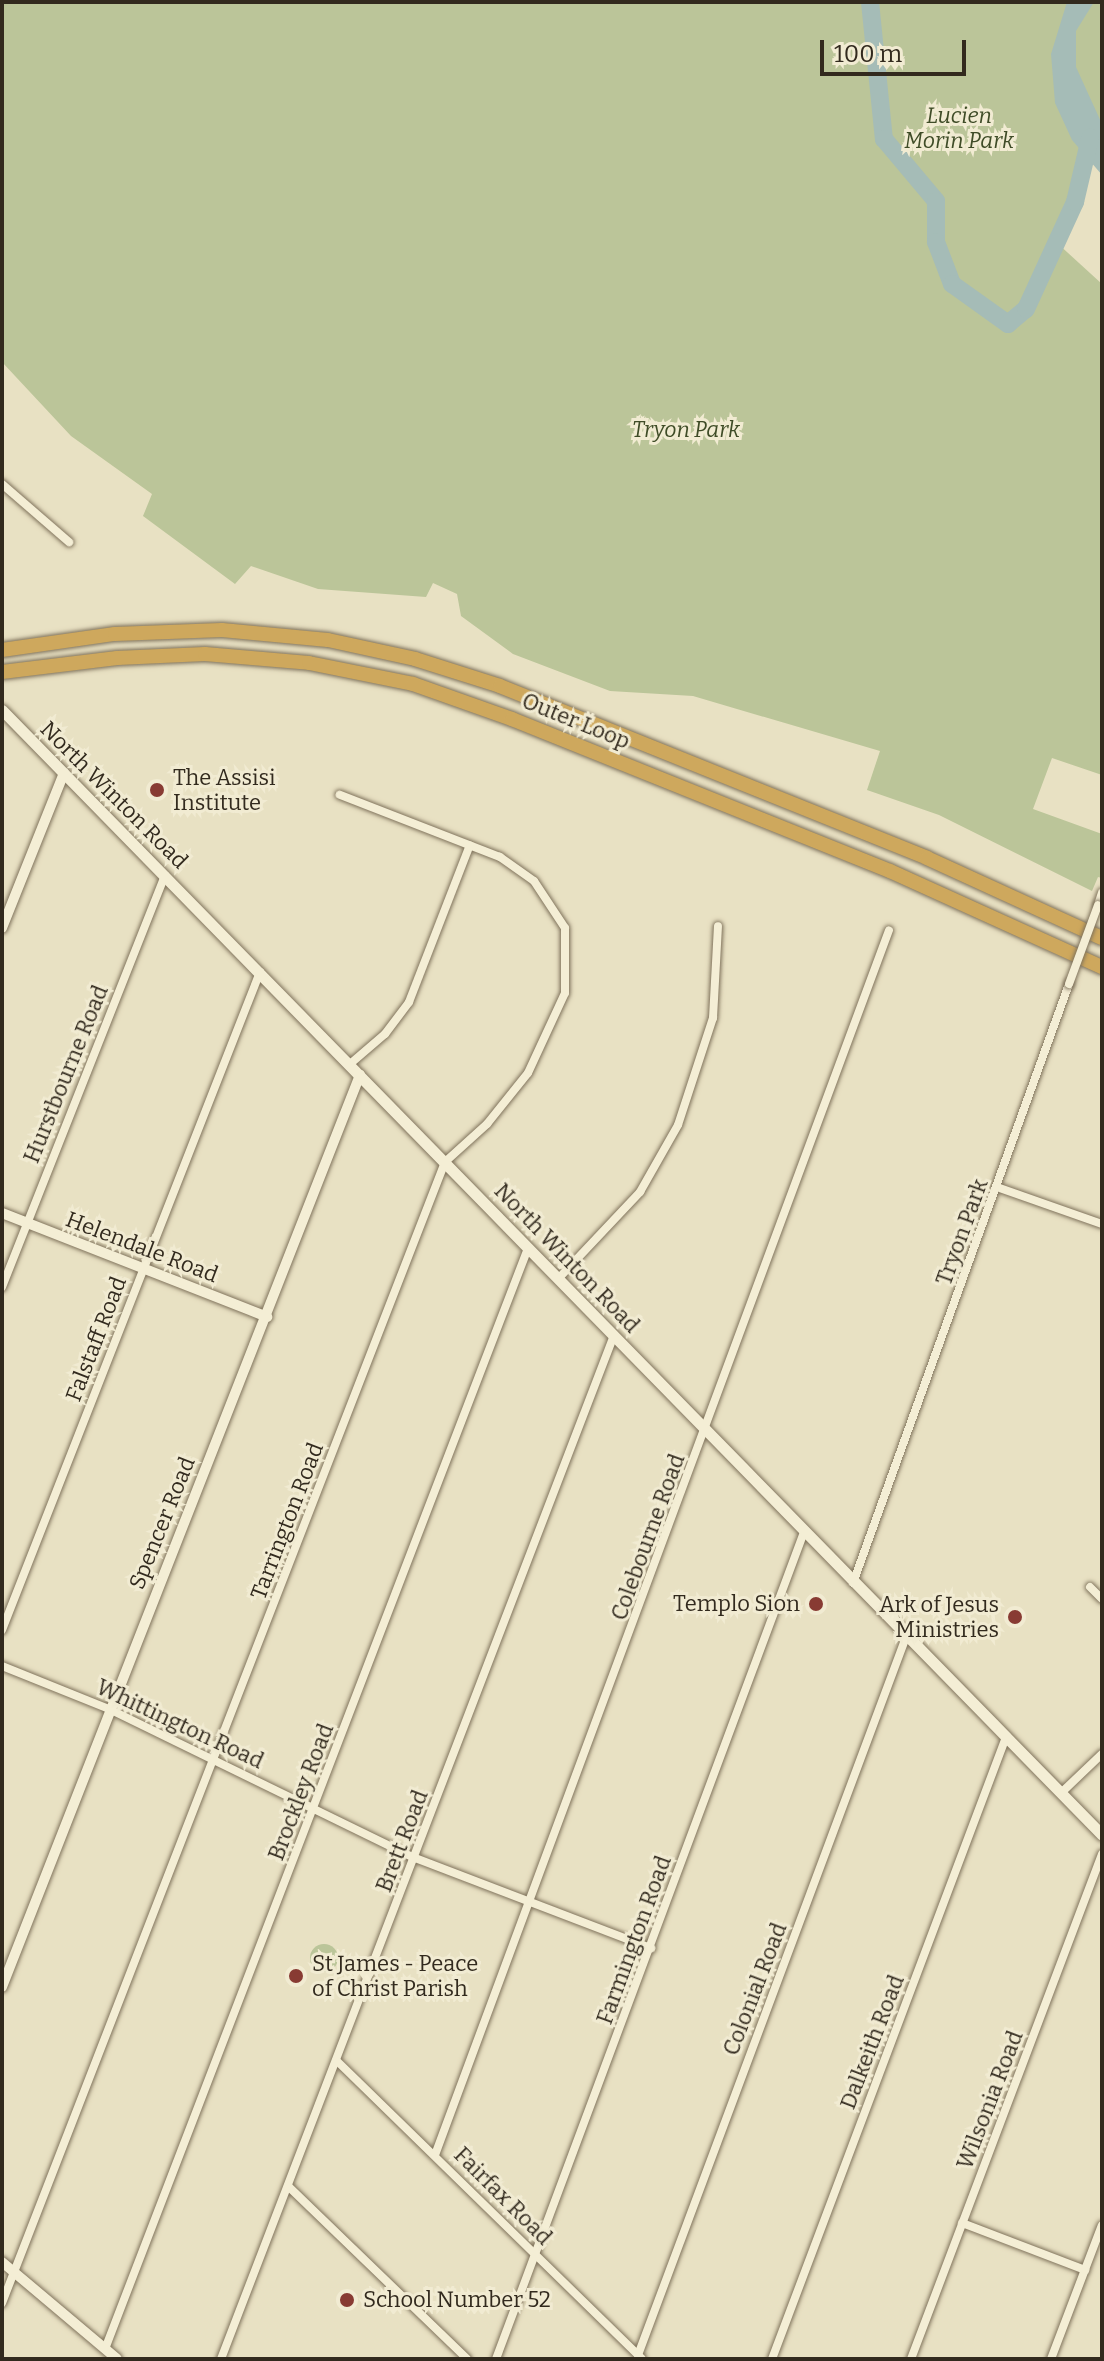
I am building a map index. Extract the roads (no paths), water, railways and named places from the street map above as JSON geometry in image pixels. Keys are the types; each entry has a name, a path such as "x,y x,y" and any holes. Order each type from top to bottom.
{"highway":[{"name":"Outer Loop","path":"2,650 115,634 222,630 328,640 415,659 500,686 919,854 1102,938"},
{"name":"Outer Loop","path":"2,672 134,656 222,655 327,665 413,684 512,719 890,871 1102,967"}],"main road":[{"name":"North Winton Road","path":"2,711 1102,1835"}],"street":[{"path":"2,484 69,542"},
{"path":"2,928 64,773"},
{"name":"Tarrington Road","path":"2,2303 445,1162 487,1124 528,1073 556,1020 569,968 565,928 545,893 517,867 470,845 340,795"},
{"path":"350,1064 385,1034 409,1002 470,845"},
{"name":"Hurstbourne Road","path":"2,1287 165,875"},
{"name":"Tryon Park","path":"853,1583 1102,893"},
{"path":"558,1279 640,1192 678,1125 713,1018 718,926"},
{"name":"Colebourne Road","path":"435,2155 532,1903 889,930"},
{"name":"Falstaff Road","path":"2,1630 260,972"},
{"name":"Spencer Road","path":"2,1987 360,1075"},
{"path":"997,1187 1102,1224"},
{"name":"Helendale Road","path":"2,1213 267,1317"},
{"name":"Brockley Road","path":"105,2349 528,1248"},
{"name":"Brett Road","path":"221,2359 614,1335"},
{"name":"Farmington Road","path":"496,2359 804,1532"},
{"path":"1090,1587 1102,1599"},
{"name":"Colonial Road","path":"640,2357 906,1637"},
{"name":"Whittington Road","path":"2,1666 109,1709 415,1858 651,1948"},
{"name":"Dalkeith Road","path":"772,2359 1006,1737"},
{"path":"1061,1793 1102,1754"},
{"name":"Wilsonia Road","path":"911,2359 1102,1854"},
{"name":"Fairfax Road","path":"337,2061 640,2357"},
{"path":"288,2186 467,2359"},
{"path":"962,2223 1085,2270"},
{"path":"1051,2359 1102,2225"},
{"path":"2,2262 117,2359"}],"water":[{"path":"1067,2 1094,2 1076,31 1076,67 1102,124 1102,175 1072,140 1055,103 1051,54"}],"waterway":[{"path":"870,2 884,139 936,201 936,242 952,284 1008,324 1026,309 1075,202 1090,138"}],"place":[{"name":"The Assisi Institute","path":"157,790"},
{"name":"Templo Sion","path":"816,1604"},
{"name":"Ark of Jesus Ministries","path":"1015,1617"},
{"name":"St James - Peace of Christ Parish","path":"296,1976"},
{"name":"School Number 52","path":"347,2300"}],"park label":[{"name":"Lucien Morin Park","path":"959,128"}]}
